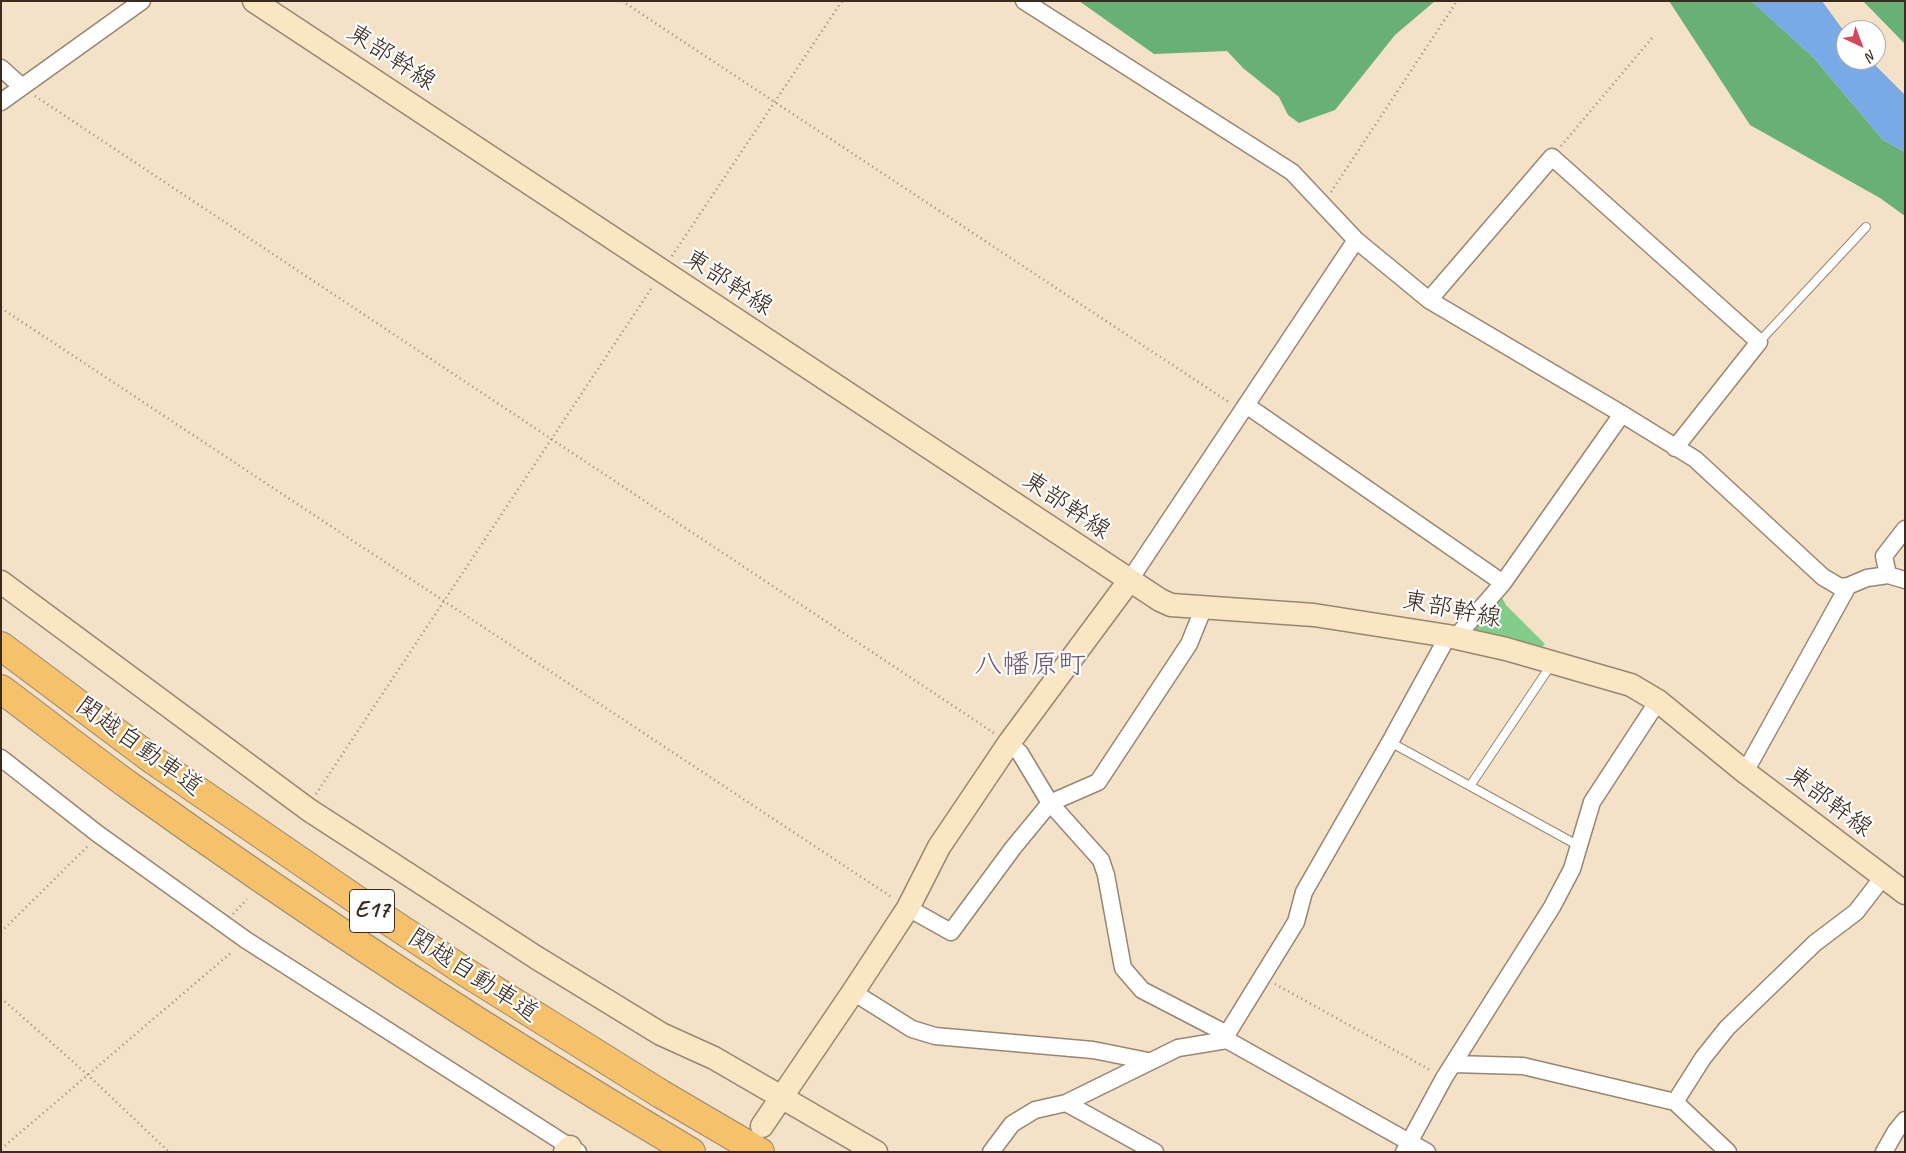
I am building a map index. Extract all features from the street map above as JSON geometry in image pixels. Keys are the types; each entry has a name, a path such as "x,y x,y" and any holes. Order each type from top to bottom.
{"highway":[{"name":"関越自動車道","path":"1,646 153,760 354,898 484,984 661,1094 761,1139"},
{"name":"関越自動車道","path":"1,688 130,787 330,925 446,1001 691,1152"}],"street":[{"path":"1,102 142,1"},
{"name":"東部幹線","path":"254,1 1160,600 1171,604 1314,614 1452,636 1631,685 1658,700 1745,772 1905,893"},
{"path":"1024,1 1292,172 1356,240 1429,300 1695,459 1823,577 1840,587 1848,586 1867,578 1888,575 1905,580"},
{"path":"1,68 21,86"},
{"path":"1429,300 1552,157 1759,342 1675,448"},
{"path":"761,1139 782,1098 908,908 939,847 1009,743 1129,581 1356,240"},
{"path":"1244,408 1503,583"},
{"path":"991,1152 1012,1124 1035,1110 1066,1103 1148,1061 1178,1048 1227,1037 1296,922 1304,892 1452,636 1503,583 1622,414"},
{"path":"1888,575 1884,556 1905,529"},
{"path":"1,582 309,810 537,958 661,1034 714,1058 876,1152"},
{"path":"1745,772 1848,586"},
{"path":"908,908 951,932 1013,848 1050,803 1098,782 1189,644 1204,607"},
{"path":"1406,1147 1452,1064 1552,906 1572,869 1592,802 1658,700"},
{"path":"1009,743 1020,752 1050,803 1101,860 1106,875 1123,968 1142,990 1227,1037 1406,1147 1427,1152"},
{"path":"1,758 98,834 246,940 571,1150"},
{"path":"1675,1102 1703,1058 1727,1028 1815,943 1856,912 1882,877"},
{"path":"853,992 912,1029 935,1036 1093,1050 1148,1061"},
{"path":"1452,1064 1523,1066 1675,1102 1728,1152"},
{"path":"1066,1103 1155,1152"},
{"path":"1884,1152 1905,1120"}],"lane":[{"path":"1759,342 1866,227"},
{"path":"1470,786 1552,662"},
{"path":"1390,742 1579,846"}],"path":[{"path":"622,1 1244,408"},
{"path":"309,810 313,798 842,1"},
{"path":"1322,205 1457,1"},
{"path":"1552,157 1652,38"},
{"path":"21,86 1009,743"},
{"path":"1,308 908,908"},
{"path":"1,932 98,834"},
{"path":"1,1149 246,940"},
{"path":"1262,977 1444,1078"},
{"path":"1,998 88,1075 169,1152"}],"green space":[{"path":"1079,1 1435,1 1395,35 1335,110 1299,123 1288,115 1279,97 1243,68 1227,51 1154,54"},
{"path":"1669,1 1751,1 1814,58 1883,140 1905,152 1905,216 1880,198 1750,125"},
{"path":"1863,1 1905,1 1905,44 1886,25 1886,20 1882,20"},
{"path":"1500,594 1506,605 1545,644 1541,648 1468,629"}],"water":[{"path":"1751,1 1822,1 1836,20 1836,70 1880,70 1905,95 1905,152 1883,140 1814,58"}],"district":[{"name":"八幡原町","path":"1030,666"}]}
